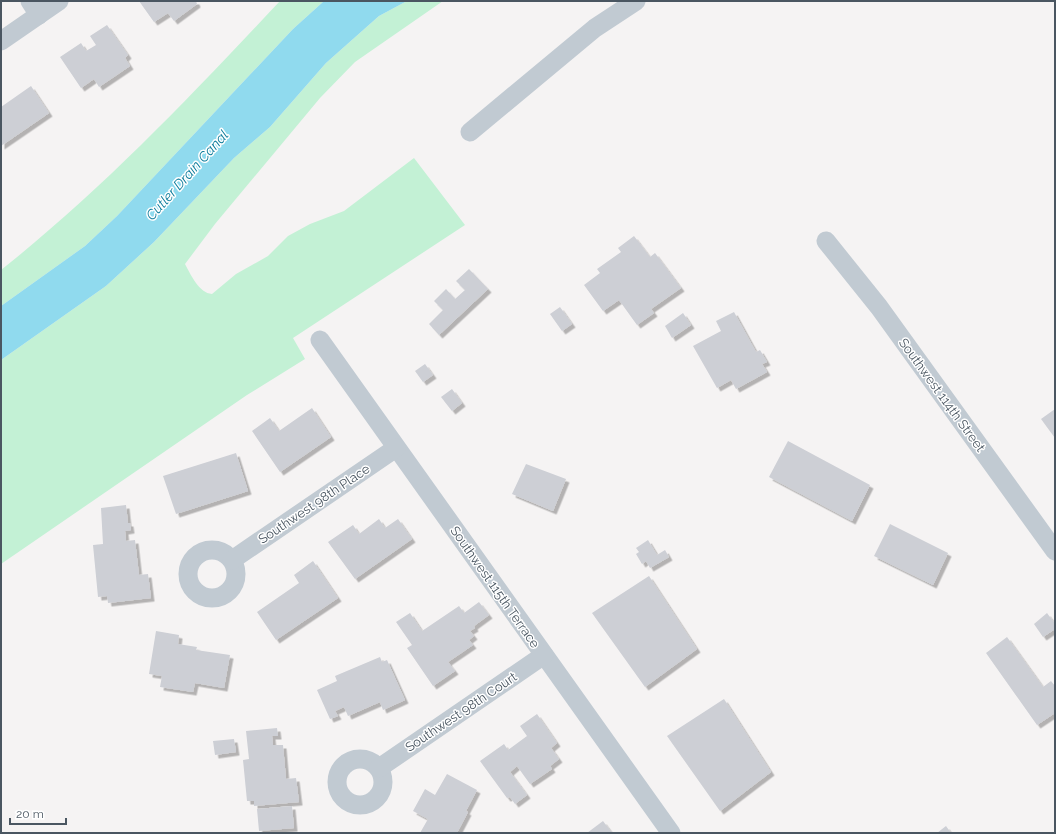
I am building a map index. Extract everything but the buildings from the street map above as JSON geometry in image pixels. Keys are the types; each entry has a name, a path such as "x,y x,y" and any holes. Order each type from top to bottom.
{"street":[{"path":"1,41 34,8 59,1"},
{"path":"470,132 594,28 636,1"},
{"name":"Southwest 114th Street","path":"826,241 879,307 1055,551"},
{"name":"Southwest 115th Terrace","path":"320,340 671,833"},
{"name":"Southwest 98th Place","path":"232,560 396,448"},
{"name":"Southwest 98th Court","path":"379,768 544,656"}],"green space":[{"path":"280,1 324,1 293,29 117,216 85,246 1,306 1,270 110,175 180,106"},
{"path":"407,1 443,1 355,62 320,98 215,224 185,264 199,287 207,293 212,294 236,274 268,256 288,236 310,224 344,211 414,158 465,225 293,338 305,359 247,395 1,564 1,360 106,286 154,242 234,158 270,127 326,63 379,16"}],"water":[{"name":"Cutler Drain Canal","path":"324,1 407,1 379,16 326,63 270,127 234,158 154,242 106,286 1,360 1,306 85,246 117,216 293,29"}]}
